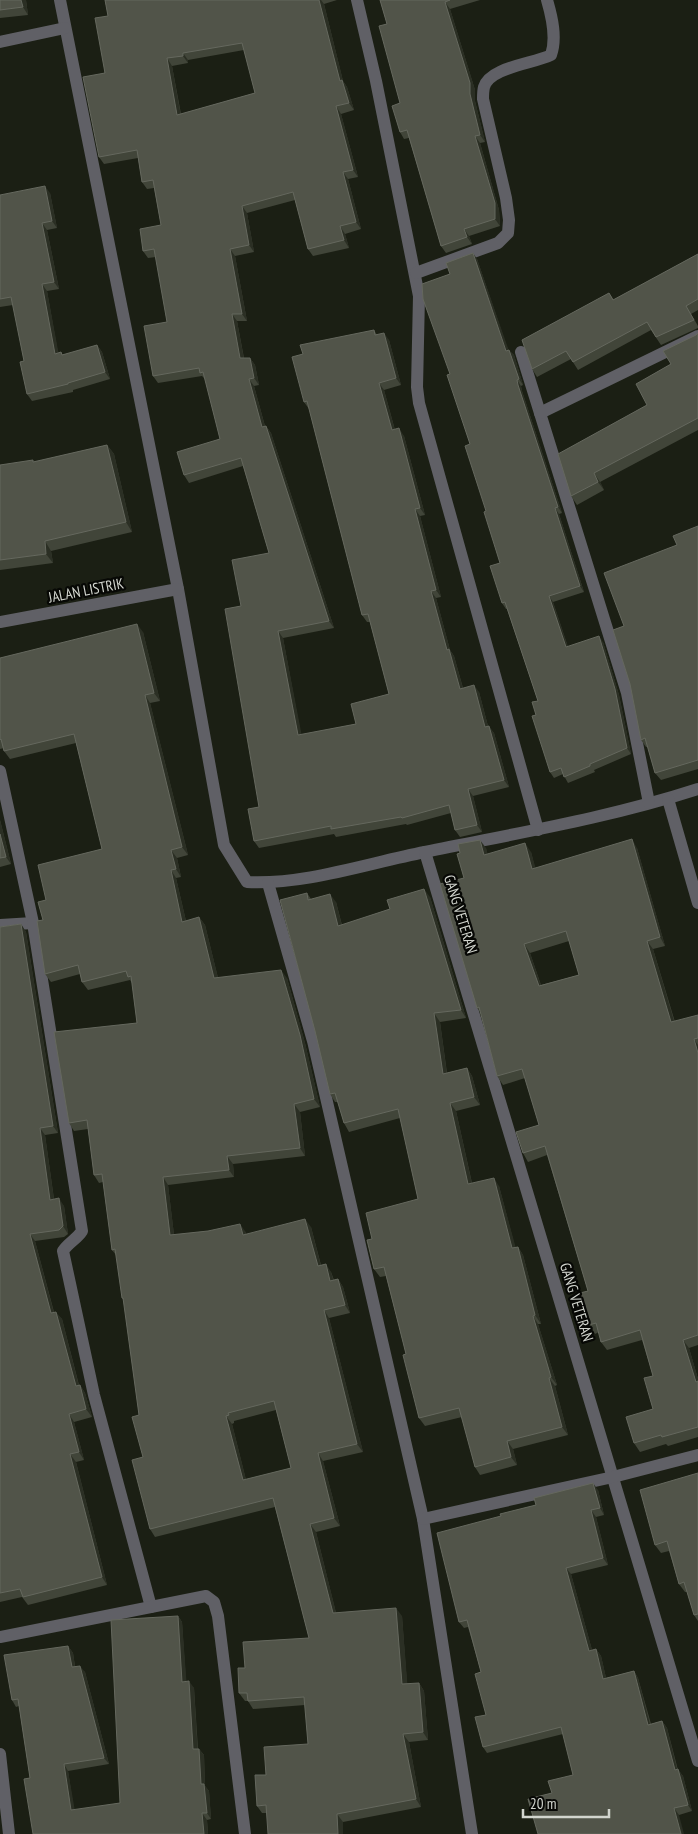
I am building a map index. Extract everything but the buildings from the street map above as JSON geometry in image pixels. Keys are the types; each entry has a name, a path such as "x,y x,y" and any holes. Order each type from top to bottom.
{"street":[{"path":"60,0 178,589 224,844 247,882 268,883 296,880 538,830 668,799 698,789"},
{"path":"357,0 416,273 419,296 417,387 419,403 538,830"},
{"path":"416,273 498,243 508,233 510,220 483,99 484,86 490,78 502,70 540,60 551,55 554,45 548,0"},
{"path":"0,42 65,28"},
{"path":"540,413 698,336"},
{"path":"521,352 627,693 649,803"},
{"name":"JALAN LISTRIK","path":"0,622 178,589"},
{"path":"0,772 33,923 82,1231 63,1251 94,1395 151,1607"},
{"path":"668,799 698,903"},
{"name":"GANG VETERAN","path":"425,852 698,1757"},
{"path":"268,883 313,1041 423,1519 472,1834"},
{"path":"0,925 33,923"},
{"path":"423,1519 613,1477 698,1455"},
{"path":"0,1637 206,1596 214,1602 218,1616 245,1834"},
{"path":"0,1754 6,1826"}]}
